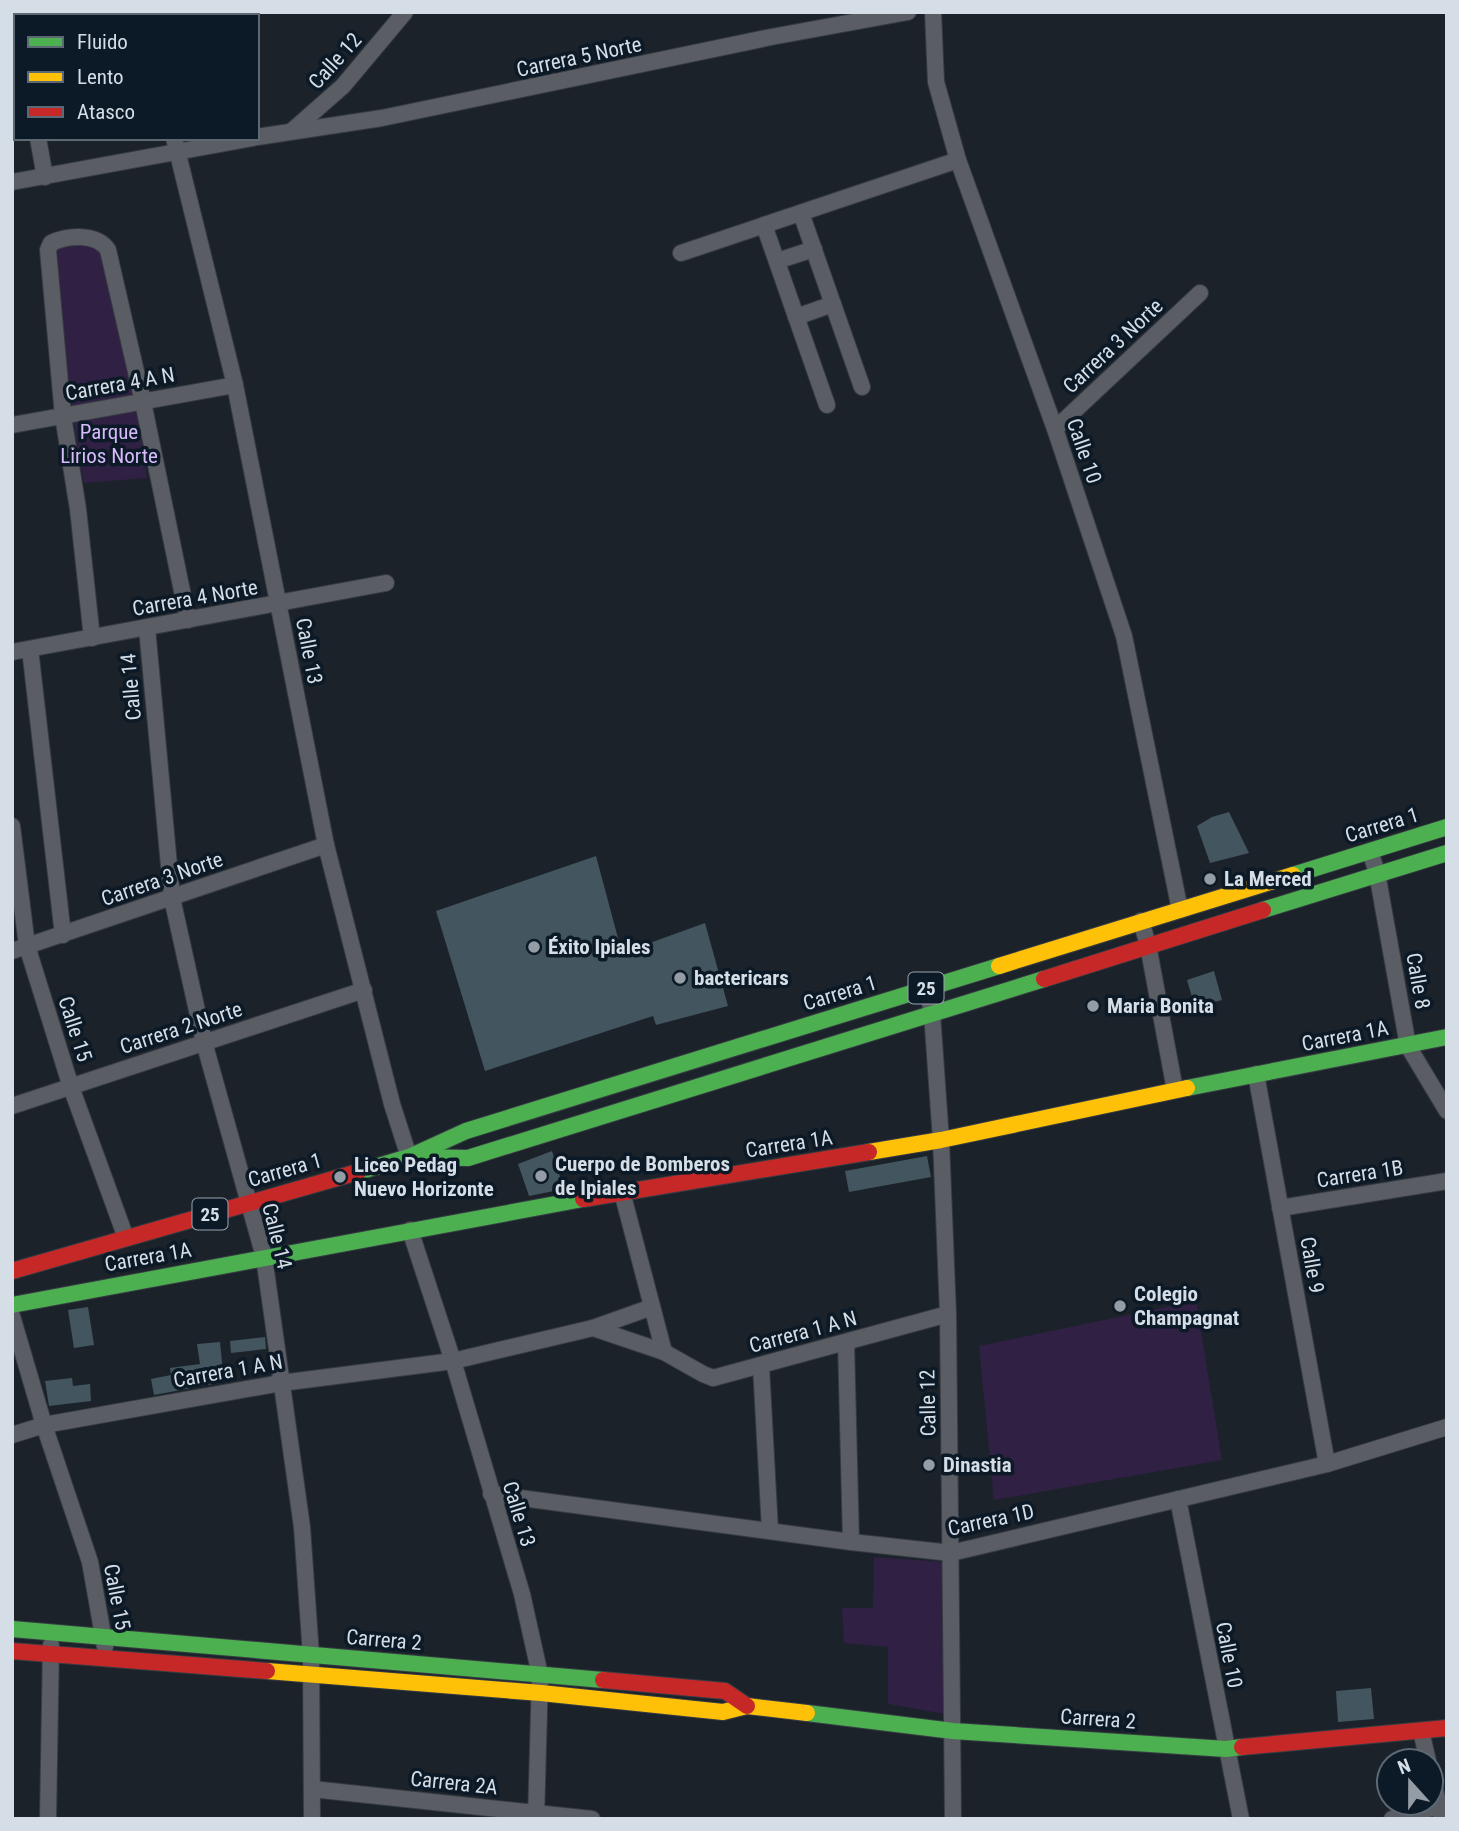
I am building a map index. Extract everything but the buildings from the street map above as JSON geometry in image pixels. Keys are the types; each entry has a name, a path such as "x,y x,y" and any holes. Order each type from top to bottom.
{"street":[{"name":"Calle 12","path":"291,131 343,86 405,12"},
{"name":"Carrera 5 Norte","path":"259,137 382,118 771,37 908,12"},
{"name":"Calle 10","path":"933,12 936,82 958,160 1055,429 1124,636 1180,910"},
{"path":"38,140 45,177"},
{"name":"Carrera 5 Norte","path":"12,182 45,177 175,145 232,140"},
{"name":"Calle 13","path":"175,145 235,385 326,845 391,1104 409,1157"},
{"path":"681,253 958,160"},
{"path":"801,213 862,387"},
{"path":"764,225 827,405"},
{"path":"92,638 78,509 63,416 48,250 51,243 59,239 94,237 103,242 108,250 188,620"},
{"path":"777,261 814,249"},
{"name":"Carrera 3 Norte","path":"1055,429 1200,293"},
{"path":"796,317 833,304"},
{"name":"Carrera 4 A N","path":"12,425 235,385"},
{"name":"Carrera 4 Norte","path":"12,652 386,583"},
{"name":"Calle 14","path":"147,628 172,898 204,1042 264,1257 302,1527 312,1675 312,1819"},
{"path":"30,649 63,934"},
{"name":"Calle 15","path":"12,826 20,948 126,1238"},
{"name":"Carrera 1","path":"12,1271 409,1157 466,1131 1447,827"},
{"name":"Carrera 3 Norte","path":"20,948 326,845"},
{"name":"Calle 8","path":"1370,851 1377,873 1408,1046 1447,1111"},
{"name":"Carrera 1","path":"409,1157 468,1158 1447,853"},
{"path":"1141,921 1148,945 1174,1090"},
{"name":"Calle 12","path":"927,988 932,1013 948,1314 953,1819"},
{"name":"Carrera 2 Norte","path":"12,1106 364,990"},
{"name":"Carrera 1A","path":"12,1305 622,1192 940,1140 1174,1090 1447,1037"},
{"name":"Calle 9","path":"1256,1074 1326,1464"},
{"path":"592,1092 600,1117"},
{"name":"Carrera 1B","path":"1280,1208 1447,1181"},
{"path":"622,1192 664,1352"},
{"name":"Calle 13","path":"410,1230 453,1361 522,1594 540,1675 536,1816"},
{"name":"Carrera 1 A N","path":"12,1435 44,1424 281,1383 453,1361 593,1328 652,1307"},
{"name":"Carrera 1 A N","path":"593,1328 664,1352 713,1378 948,1314"},
{"name":"Calle 15","path":"12,1316 44,1424 90,1562 107,1658"},
{"path":"846,1342 851,1542"},
{"path":"761,1366 770,1530"},
{"name":"Carrera 1D","path":"491,1494 951,1553 1326,1464 1447,1427"},
{"name":"Calle 10","path":"1178,1499 1241,1819"},
{"name":"Carrera 2","path":"12,1629 725,1691 747,1706"},
{"path":"48,1819 51,1632"},
{"name":"Carrera 2","path":"12,1651 541,1693 723,1712 747,1706 953,1731 1226,1749 1447,1728"},
{"path":"1421,1731 1425,1747"},
{"name":"Carrera 2A","path":"312,1789 536,1816 592,1819"}],"green space":[{"name":"Parque Lirios Norte","path":"94,241 100,246 136,402 147,478 84,483 66,364 57,245"},
{"path":"1196,1301 1222,1460 994,1500 979,1346"},
{"path":"874,1557 943,1562 945,1714 888,1704 888,1647 844,1643 842,1608 873,1608"}],"traffic: fast":[{"path":"1293,875 1447,827"},
{"path":"1263,910 1447,853"},
{"path":"358,1172 409,1157 466,1131 999,966"},
{"path":"415,1157 468,1158 1044,979"},
{"path":"1187,1088 1447,1037"},
{"path":"12,1305 583,1199"},
{"path":"12,1629 603,1680"},
{"path":"807,1713 953,1731 1226,1749 1242,1747"}],"traffic: slow":[{"path":"999,966 1293,875"},
{"path":"869,1152 941,1140 1187,1088"},
{"path":"267,1671 541,1693 723,1712 747,1706 807,1713"}],"traffic: jam":[{"path":"1044,979 1263,910"},
{"path":"583,1199 869,1152"},
{"path":"12,1271 358,1172"},
{"path":"12,1651 267,1671"},
{"path":"603,1680 725,1691 747,1706"},
{"path":"1242,1747 1447,1728"}],"place":[{"name":"La Merced","path":"1210,879"},
{"name":"Éxito Ipiales","path":"534,947"},
{"name":"bactericars","path":"680,978"},
{"name":"Maria Bonita","path":"1093,1006"},
{"name":"Cuerpo de Bomberos de Ipiales","path":"541,1176"},
{"name":"Liceo Pedag Nuevo Horizonte","path":"340,1177"},
{"name":"Colegio Champagnat","path":"1120,1306"},
{"name":"Dinastia","path":"929,1465"}]}
